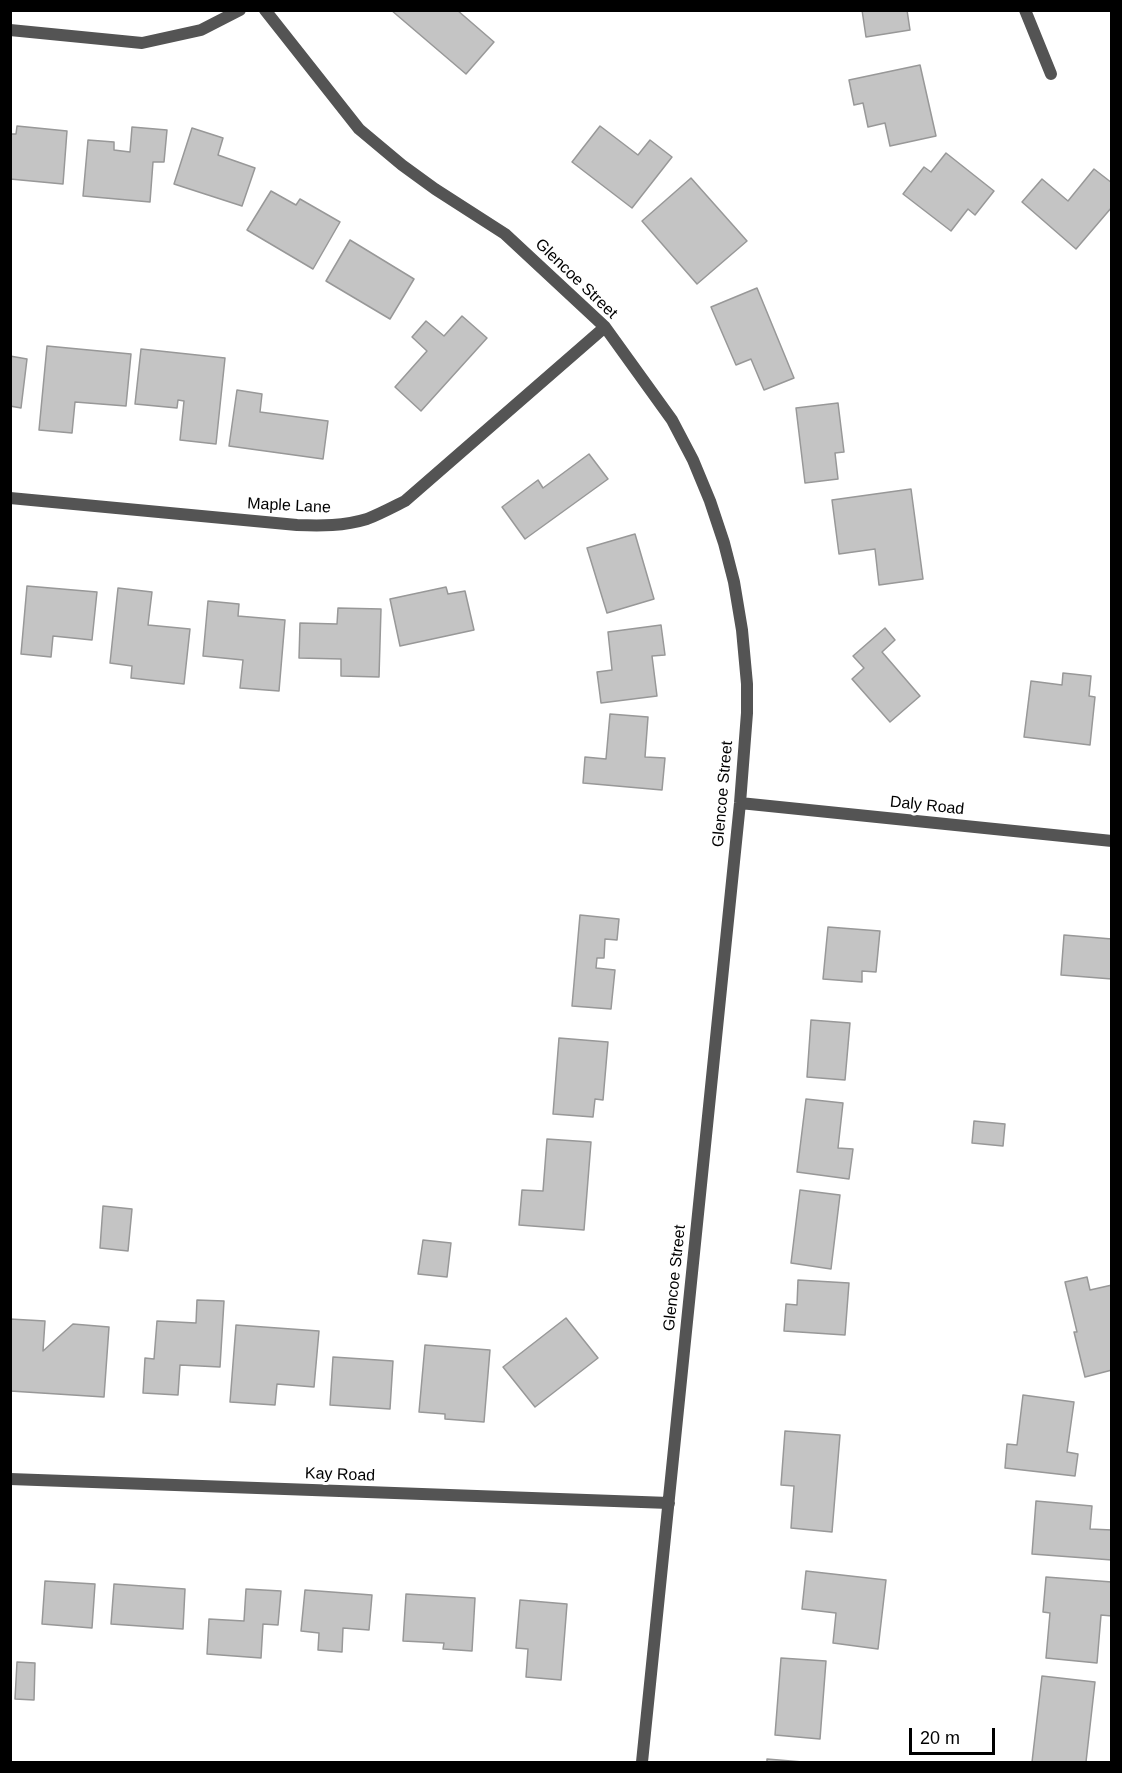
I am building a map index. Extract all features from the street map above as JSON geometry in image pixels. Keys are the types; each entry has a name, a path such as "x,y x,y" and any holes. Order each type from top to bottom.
{"street":[{"path":"10,30 142,43 201,30 240,10"},
{"name":"Glencoe Street","path":"265,10 359,129 435,189 505,234 605,327 672,420 693,460 710,501 734,582 742,630 747,684 740,803 642,1762"},
{"path":"1025,10 1051,74"},
{"name":"Maple Lane","path":"10,498 297,525 346,524 368,518 405,501 605,327"},
{"name":"Daly Road","path":"740,803 1112,841"},
{"name":"Kay Road","path":"10,1479 669,1503"}],"building":[{"path":"391,10 457,10 494,42 466,74"},
{"path":"862,10 907,10 910,30 866,37"},
{"path":"920,65 936,136 890,146 885,123 868,127 863,103 854,105 849,80"},
{"path":"17,126 67,131 63,184 10,179 10,134 16,134"},
{"path":"600,126 638,155 650,140 672,157 632,208 572,162"},
{"path":"132,127 167,130 164,162 153,162 150,202 83,196 88,140 114,142 114,150 130,152"},
{"path":"192,128 223,138 218,155 255,168 242,206 174,184"},
{"path":"946,153 994,191 975,215 968,209 951,231 903,194 924,167 931,172"},
{"path":"1094,169 1112,183 1112,207 1076,249 1022,202 1042,179 1068,201"},
{"path":"691,178 747,241 697,284 642,221"},
{"path":"271,191 296,205 300,199 340,222 313,269 247,230"},
{"path":"350,240 414,279 390,319 326,281"},
{"path":"757,288 794,378 764,390 751,359 736,365 711,307"},
{"path":"462,316 487,338 421,411 395,387 427,351 412,337 426,321 444,336"},
{"path":"47,346 131,354 126,406 75,402 72,433 39,430"},
{"path":"141,349 225,358 216,444 180,440 184,401 178,400 177,408 135,404"},
{"path":"10,356 27,359 21,408 10,406"},
{"path":"237,390 262,394 260,412 328,421 323,459 229,446"},
{"path":"838,403 844,452 835,453 838,479 805,483 796,408"},
{"path":"589,454 608,479 525,539 502,507 538,480 543,488"},
{"path":"911,489 923,579 879,585 875,549 839,554 832,500"},
{"path":"635,534 654,599 607,613 587,548"},
{"path":"27,586 97,592 92,640 53,636 51,657 21,654"},
{"path":"446,587 448,594 465,591 474,630 400,646 390,599"},
{"path":"118,588 152,592 148,625 190,629 184,684 131,678 132,666 110,663"},
{"path":"208,601 239,604 238,616 285,620 279,691 240,688 243,660 203,656"},
{"path":"338,608 381,609 379,677 341,676 341,659 299,658 300,623 337,624"},
{"path":"661,625 665,655 652,656 657,696 601,703 597,672 612,670 608,632"},
{"path":"885,628 895,640 882,652 920,696 890,722 852,679 864,668 853,656"},
{"path":"1063,673 1091,676 1089,696 1095,697 1090,745 1024,737 1031,681 1062,685"},
{"path":"610,714 648,717 645,757 665,758 662,790 583,783 585,757 606,759"},
{"path":"580,915 619,919 617,940 605,939 604,958 597,958 596,968 615,970 611,1009 572,1006"},
{"path":"828,927 880,931 876,972 862,971 862,982 823,979"},
{"path":"1064,935 1112,939 1112,979 1061,975"},
{"path":"811,1020 850,1023 845,1080 807,1077"},
{"path":"559,1038 608,1042 603,1100 595,1099 593,1117 553,1114"},
{"path":"806,1099 843,1103 838,1148 853,1149 849,1179 797,1172"},
{"path":"974,1121 1005,1124 1003,1146 972,1143"},
{"path":"547,1139 591,1142 584,1230 519,1225 522,1190 543,1191"},
{"path":"800,1190 840,1195 831,1269 791,1263"},
{"path":"103,1206 132,1209 128,1251 100,1248"},
{"path":"423,1240 451,1243 447,1277 418,1274"},
{"path":"1087,1277 1090,1290 1112,1285 1112,1370 1085,1377 1065,1282"},
{"path":"798,1280 849,1283 845,1335 784,1331 786,1304 797,1305"},
{"path":"197,1300 224,1301 220,1367 180,1365 178,1395 143,1393 145,1358 154,1359 157,1321 196,1323"},
{"path":"566,1318 598,1358 535,1407 503,1367"},
{"path":"10,1319 45,1321 43,1351 73,1324 109,1327 104,1397 10,1391"},
{"path":"236,1325 319,1331 314,1387 277,1384 275,1405 230,1402"},
{"path":"425,1345 490,1350 484,1422 445,1419 445,1414 419,1412"},
{"path":"333,1357 393,1361 390,1409 330,1405"},
{"path":"1023,1395 1074,1402 1067,1452 1078,1454 1075,1476 1005,1468 1007,1444 1017,1445"},
{"path":"785,1431 840,1435 832,1532 791,1528 794,1486 781,1485"},
{"path":"1036,1501 1092,1506 1090,1529 1112,1530 1112,1560 1032,1554"},
{"path":"806,1571 886,1580 878,1649 833,1643 836,1613 802,1609"},
{"path":"1046,1577 1112,1582 1112,1616 1101,1615 1097,1663 1046,1658 1050,1613 1043,1612"},
{"path":"45,1581 95,1584 92,1628 42,1624"},
{"path":"114,1584 185,1589 183,1629 111,1624"},
{"path":"246,1589 281,1591 278,1625 263,1624 261,1658 207,1654 209,1619 244,1621"},
{"path":"305,1590 372,1595 369,1630 343,1628 342,1652 318,1650 319,1633 301,1631"},
{"path":"406,1594 475,1598 472,1651 443,1649 444,1643 403,1641"},
{"path":"520,1600 567,1604 561,1680 526,1677 528,1649 516,1648"},
{"path":"781,1658 826,1661 820,1739 775,1735"},
{"path":"17,1662 35,1663 34,1700 15,1699"},
{"path":"1042,1676 1095,1682 1086,1762 1032,1762"},
{"path":"767,1759 803,1762 767,1762"}]}
